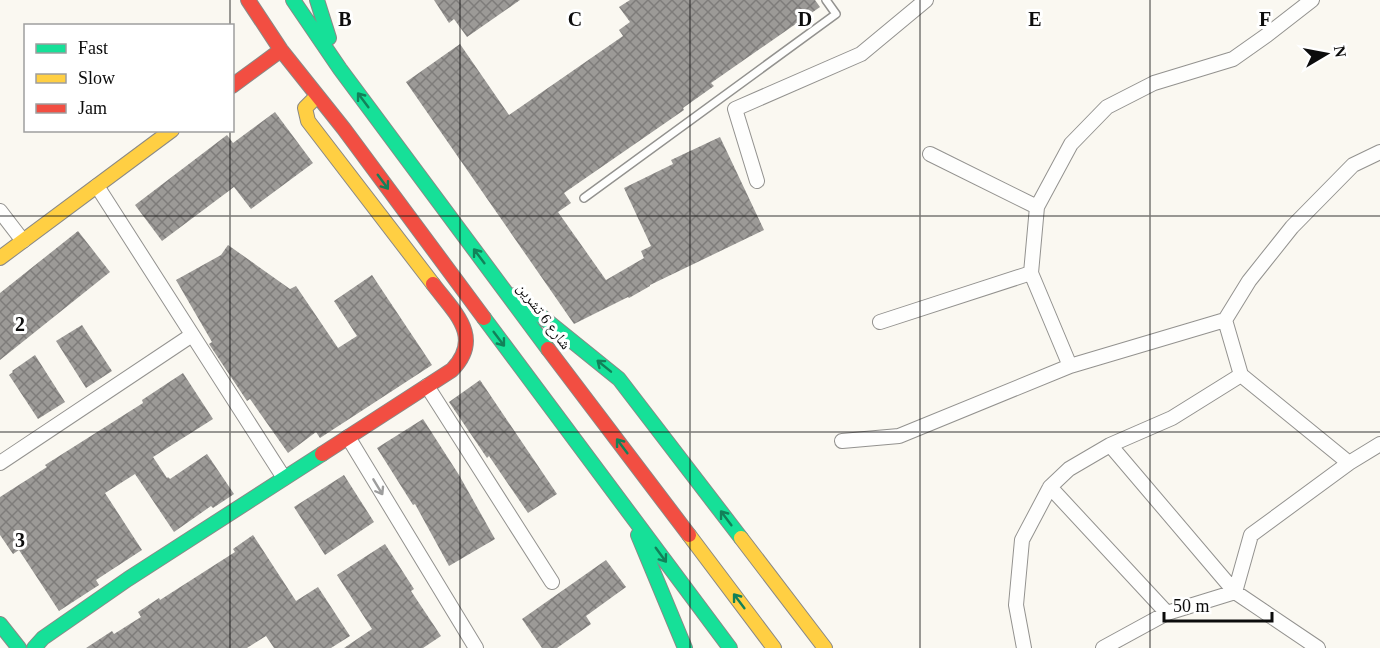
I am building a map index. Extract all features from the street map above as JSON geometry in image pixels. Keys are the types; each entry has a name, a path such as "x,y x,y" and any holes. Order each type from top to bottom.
{"main road":[{"path":"248,0 281,50 344,129 730,648"},
{"name":"شارع 6 تشرين","path":"293,0 340,69 497,281 774,648"},
{"path":"317,0 340,69"},
{"path":"234,85 281,50"},
{"path":"34,648 43,638 128,579 452,370 462,360 466,346 466,331 463,324 308,121 305,108 318,96"},
{"path":"0,258 169,132"},
{"path":"497,281 619,379 825,648"},
{"path":"627,508 685,648"},
{"path":"0,624 19,648"}],"street":[{"path":"757,181 735,110 861,54 926,0"},
{"path":"1070,366 1031,273 1037,207 1071,144 1107,107 1154,83 1233,59 1312,0"},
{"path":"842,441 899,436 1070,366 1225,320 1249,281 1292,227 1353,165 1380,152"},
{"path":"930,154 1037,207"},
{"path":"97,186 284,478"},
{"path":"0,211 23,241"},
{"path":"880,322 1031,273"},
{"path":"1225,320 1241,375 1349,463"},
{"path":"0,463 192,335"},
{"path":"1024,648 1016,604 1022,540 1050,487 1069,469 1110,446 1173,418 1241,375"},
{"path":"427,386 552,582"},
{"path":"348,437 476,648"},
{"path":"1235,592 1251,535 1349,463 1380,444"},
{"path":"1110,446 1235,592 1318,648"},
{"path":"1050,487 1167,613"},
{"path":"1104,648 1167,613 1235,592"}],"lane":[{"path":"584,198 836,14 826,0"}],"building":[{"path":"434,0 520,0 467,37 454,19 449,23"},
{"path":"630,0 815,0 820,7 711,83 714,86 683,108 684,110 564,193 571,203 558,212 606,280 644,258 641,251 651,246 624,188 673,164 671,160 720,137 764,230 574,324 406,82 460,44 509,115 623,36 619,30 630,22 619,7"},
{"path":"275,112 313,163 251,209 234,187 162,241 135,205 227,135 233,143"},
{"path":"78,231 110,272 0,360 0,293"},
{"path":"228,245 290,289 296,286 338,348 357,336 334,301 372,275 432,365 320,438 316,432 288,453 250,399 247,401 209,344 212,342 176,280 221,255"},
{"path":"82,325 112,371 86,388 56,341"},
{"path":"35,355 65,402 38,419 9,375"},
{"path":"183,373 213,419 153,457 170,479 207,454 234,494 213,508 211,506 174,532 135,474 105,493 142,550 96,580 99,585 59,611 19,550 13,554 0,535 0,497 47,467 45,465 143,403 142,400"},
{"path":"480,380 557,494 528,513 449,402"},
{"path":"423,419 459,475 495,539 449,566 415,504 413,505 377,448"},
{"path":"344,475 374,522 325,555 294,507"},
{"path":"253,535 296,601 318,587 350,636 331,648 274,648 266,636 247,648 86,648 112,631 114,634 141,617 138,612 235,552 233,549"},
{"path":"385,544 414,589 411,591 441,636 423,648 344,648 372,629 337,575"},
{"path":"606,560 626,587 586,616 591,624 557,648 542,648 522,619"}],"traffic: fast":[{"path":"293,0 340,69 548,349"},
{"path":"317,0 329,38"},
{"path":"515,295 619,379 741,538"},
{"path":"484,318 730,648"},
{"path":"34,648 43,638 128,579 322,454"},
{"path":"638,535 685,648"},
{"path":"0,624 19,648"}],"traffic: slow":[{"path":"317,96 305,108 308,121 433,284"},
{"path":"0,258 169,132"},
{"path":"689,535 774,648"},
{"path":"741,538 825,648"}],"traffic: jam":[{"path":"248,0 281,50 344,129 484,318"},
{"path":"234,85 281,50"},
{"path":"322,454 452,370 461,358 466,336 462,325 433,284"},
{"path":"548,349 689,535"}]}
